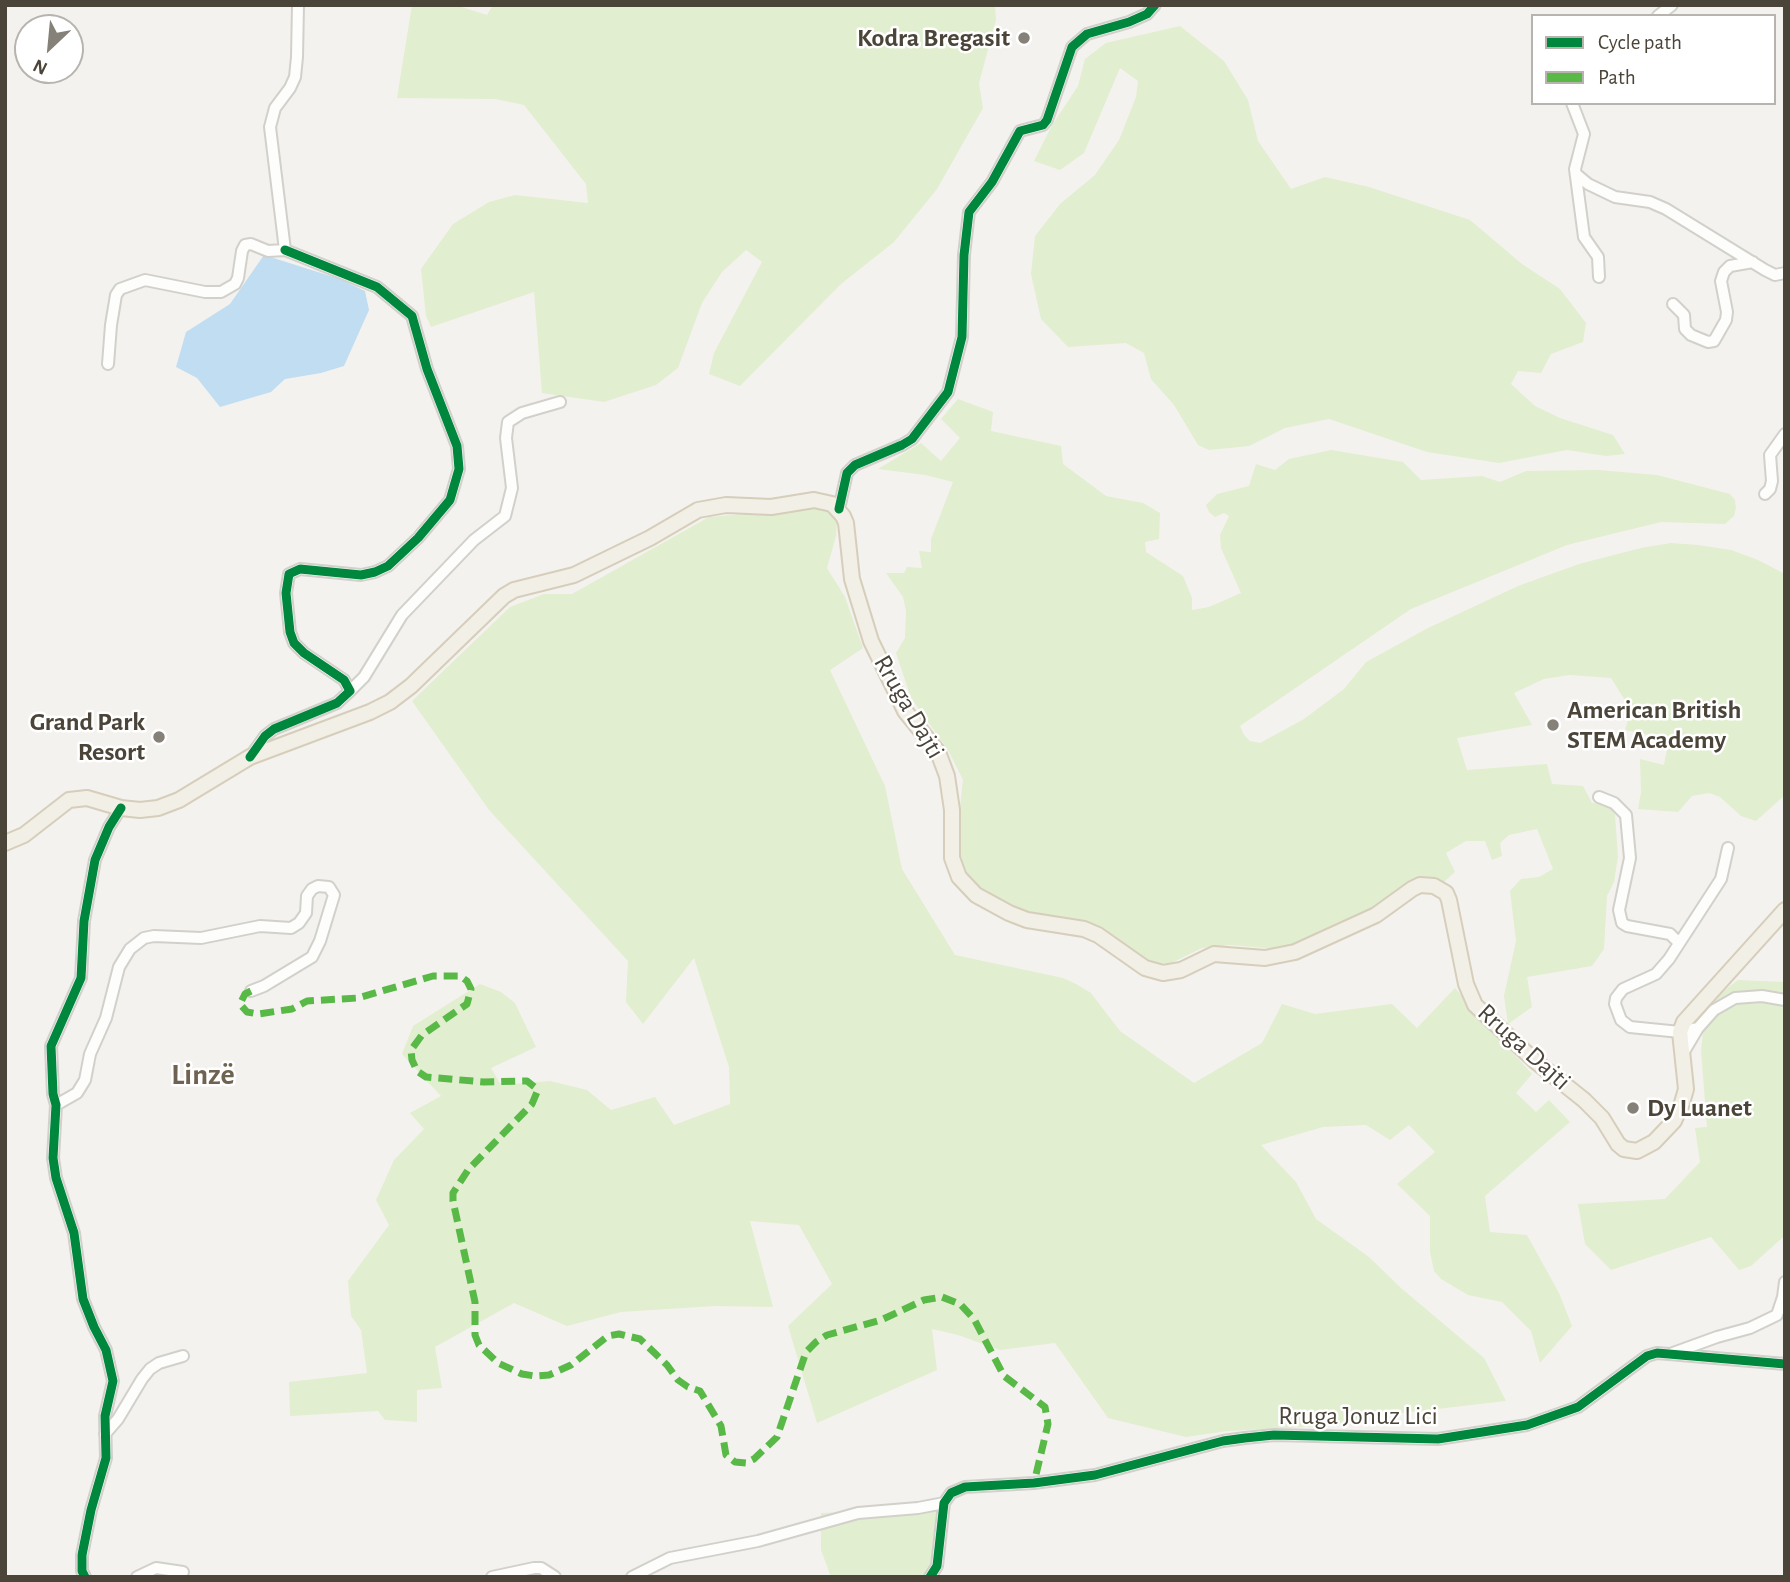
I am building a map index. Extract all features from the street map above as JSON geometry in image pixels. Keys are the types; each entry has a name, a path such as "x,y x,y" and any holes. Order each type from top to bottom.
{"main road":[{"path":"5,843 24,835 62,805 77,798 94,799 121,808 158,808 179,800 250,757 370,712 390,702 411,686 504,596 514,590 574,575 650,538 698,510 726,505 771,507 814,500 824,501 839,509"},
{"name":"Rruga Dajti","path":"839,509 846,523 852,579 871,641 905,711 938,752 947,776 951,796 951,848 954,867 959,877 976,895 992,905 1027,920 1084,929 1098,935 1138,964 1163,973 1181,970 1213,954 1265,958 1295,952 1355,926 1376,915 1412,888 1428,884 1446,893 1450,900 1466,984 1475,1005 1535,1061 1584,1100 1602,1118 1624,1149 1637,1151 1648,1147 1674,1121 1686,1089 1680,1032"},
{"path":"1680,1032 1684,1021 1785,910"}],"street":[{"path":"285,250 270,127 275,108 295,77 298,57 298,5"},
{"path":"839,509 847,473 855,465 912,439 948,392 962,337 964,255 969,212 992,182 1020,131 1043,125 1047,120 1072,47 1087,34 1142,17 1155,5"},
{"path":"1573,105 1584,134 1576,174 1584,237 1598,257 1599,277"},
{"path":"1576,174 1588,184 1615,197 1650,202 1666,209 1775,275 1785,273"},
{"path":"108,364 111,325 116,295 120,289 145,280 205,292 221,292 235,284 244,245 251,244 268,251 285,250 377,287 412,316 427,369 457,446 457,480 450,500 425,530 388,566 375,572 361,575 300,569 289,573 286,593 290,632 294,643 344,680 350,691"},
{"path":"1673,304 1684,315 1685,329 1691,335 1708,342 1714,341 1726,320 1721,281 1724,272 1730,266 1753,262"},
{"path":"250,757 265,736 274,729 337,703 350,691 364,677 402,615 474,540 505,516 512,499 506,439 508,422 522,413 560,402"},
{"path":"1765,494 1772,481 1770,455 1785,434"},
{"path":"1599,797 1614,803 1626,815 1630,858 1619,910 1622,923 1670,934 1679,943"},
{"path":"85,1577 82,1555 106,1458 105,1416 113,1381 111,1365 83,1299 74,1233 56,1178 53,1158 56,1105 51,1046 81,978 83,932 95,860 109,827 121,808"},
{"path":"1698,1028 1680,1032 1630,1027 1620,1020 1615,1004 1623,989 1656,974 1669,959 1721,878 1728,848"},
{"path":"56,1105 77,1093 85,1080 90,1054 106,1018 119,967 130,949 144,938 154,936 201,938 260,926 291,928 299,923 306,913 307,896 312,889 318,886 330,887 334,894 320,941 312,957 251,991"},
{"path":"1682,1056 1698,1028 1714,1010 1735,998 1762,996 1785,1000"},
{"name":"Rruga Jonuz Lici","path":"944,1503 951,1493 965,1487 1034,1483 1095,1475 1245,1438 1285,1436 1438,1439 1527,1425 1578,1407 1647,1356 1657,1353 1670,1354 1717,1336 1750,1328 1777,1315 1785,1282"},
{"path":"1670,1354 1712,1360 1785,1364"},
{"path":"105,1434 118,1419 150,1369 159,1363 183,1356"},
{"path":"632,1577 670,1558 758,1541 858,1513 944,1503 937,1566 930,1577"},
{"path":"137,1577 156,1568 183,1572"},
{"path":"492,1577 515,1570 541,1568 555,1577"}],"green space":[{"path":"412,5 455,5 487,15 493,5 995,5 996,20 979,83 983,108 937,189 894,242 841,284 740,386 709,374 714,353 762,262 746,250 722,272 702,303 678,368 656,385 604,402 542,393 534,292 431,327 426,316 421,269 453,224 489,202 515,195 588,203 586,184 524,105 495,99 397,98"},
{"path":"1180,26 1224,61 1248,100 1258,141 1291,189 1325,177 1369,187 1470,220 1522,264 1560,289 1586,323 1583,342 1551,354 1541,373 1518,371 1511,384 1535,406 1560,418 1613,435 1625,454 1606,456 1567,450 1499,463 1427,452 1329,419 1285,428 1249,446 1209,450 1198,445 1174,405 1151,379 1144,353 1126,343 1068,347 1041,319 1031,274 1035,236 1060,204 1095,175 1119,140 1136,97 1138,81 1120,68 1084,153 1060,170 1034,161 1051,127 1078,86 1085,59 1106,43"},
{"path":"958,399 993,412 991,431 1061,446 1063,464 1106,496 1143,503 1160,513 1159,539 1145,542 1146,552 1183,576 1192,598 1192,610 1209,607 1241,593 1221,548 1220,535 1229,516 1224,513 1215,517 1206,505 1217,494 1249,486 1256,464 1275,470 1289,459 1331,450 1403,462 1421,480 1482,476 1500,482 1526,471 1598,470 1657,475 1730,494 1735,500 1736,508 1734,516 1725,524 1661,522 1567,545 1411,609 1240,726 1250,741 1260,743 1304,719 1344,689 1366,662 1428,628 1518,586 1579,564 1641,548 1671,543 1698,545 1731,550 1785,574 1785,795 1756,821 1741,816 1720,797 1709,793 1692,796 1678,812 1638,809 1641,792 1640,759 1664,765 1669,739 1625,730 1631,710 1611,678 1569,675 1544,679 1514,693 1532,725 1457,738 1467,770 1547,764 1552,784 1583,786 1592,803 1607,804 1615,814 1618,857 1614,882 1607,896 1604,949 1592,966 1527,977 1532,1007 1508,1024 1504,996 1516,941 1510,891 1521,879 1539,877 1553,869 1537,829 1509,835 1500,843 1502,856 1492,860 1485,841 1466,841 1446,853 1455,872 1444,882 1414,880 1347,926 1277,949 1230,945 1202,948 1169,964 1147,962 1091,928 1012,907 983,891 967,878 960,868 956,845 963,780 948,750 911,698 896,653 905,638 906,611 903,597 886,573 904,573 907,567 922,568 919,551 931,552 931,539 953,482 925,475 878,469 921,443 941,461 960,438 941,419"},
{"path":"818,508 830,510 837,518 836,536 827,568 845,597 863,648 830,670 885,786 902,869 955,955 1063,978 1076,984 1091,993 1120,1031 1194,1083 1262,1043 1282,1004 1315,1014 1392,1004 1417,1028 1455,988 1532,1074 1516,1093 1536,1112 1549,1100 1570,1122 1485,1196 1490,1232 1527,1235 1559,1293 1572,1326 1540,1363 1531,1331 1502,1302 1468,1295 1441,1279 1434,1271 1430,1252 1430,1216 1397,1184 1435,1152 1409,1125 1390,1140 1366,1125 1323,1127 1261,1145 1296,1182 1316,1219 1369,1257 1401,1288 1484,1358 1506,1401 1385,1415 1365,1424 1227,1431 1186,1437 1108,1418 1055,1343 1000,1350 932,1329 937,1370 817,1423 788,1326 832,1284 799,1225 750,1221 773,1307 715,1306 621,1312 567,1326 514,1303 435,1347 442,1388 417,1390 417,1422 385,1420 378,1411 290,1416 289,1382 367,1373 361,1330 351,1316 348,1281 389,1225 376,1200 394,1160 424,1129 410,1113 441,1096 402,1054 413,1026 480,984 501,992 515,1003 536,1047 491,1068 501,1085 550,1081 587,1090 611,1110 655,1097 674,1125 730,1104 729,1067 694,958 643,1024 626,1002 628,961 489,810 412,701 510,607 544,594 572,594 709,517"},
{"path":"1738,980 1785,982 1785,1238 1751,1266 1739,1270 1711,1237 1611,1270 1585,1244 1578,1204 1665,1199 1700,1162 1695,1128 1707,1127 1701,1051 1703,1033 1712,1000"},
{"path":"936,1508 932,1562 922,1577 831,1577 821,1550 821,1513"}],"water":[{"path":"264,255 340,279 365,291 369,310 344,366 285,379 271,392 220,407 197,378 176,367 186,332 230,304"}],"marked path":[{"path":"251,991 245,994 240,1004 247,1012 258,1014 292,1009 307,1001 358,998 433,976 460,976 467,981 471,989 467,1004 422,1035 411,1050 417,1071 426,1077 484,1082 527,1081 536,1088 532,1104 468,1170 453,1193 475,1302 475,1335 479,1345 498,1363 522,1374 549,1375 571,1365 608,1336 619,1334 640,1339 667,1365 678,1380 700,1391 721,1426 726,1455 735,1462 746,1463 777,1437 806,1352 816,1342 827,1335 881,1320 924,1300 942,1297 960,1304 974,1319 1004,1376 1045,1407 1048,1424 1034,1483"}],"cycle path":[{"path":"839,509 847,473 855,465 912,439 948,392 962,337 964,255 969,212 992,182 1020,131 1043,125 1047,120 1072,47 1087,34 1129,22 1147,14 1155,5"},
{"path":"250,757 265,736 274,729 337,703 350,691 344,680 294,643 290,632 286,593 289,574 300,569 361,575 388,566 418,538 450,500 459,469 457,446 427,369 412,316 377,287 285,250"},
{"path":"85,1577 82,1571 82,1555 106,1458 105,1416 113,1381 106,1350 83,1299 74,1233 56,1178 53,1158 56,1105 51,1046 81,978 84,921 95,860 109,827 121,808"},
{"path":"930,1577 937,1566 944,1503 951,1493 965,1487 1034,1483 1095,1475 1223,1441 1245,1438 1274,1435 1438,1439 1527,1425 1578,1407 1647,1356 1657,1353 1785,1364"}],"place":[{"name":"Kodra Bregasit","path":"1024,38"},
{"name":"American British STEM Academy","path":"1553,725"},
{"name":"Grand Park Resort","path":"159,737"},
{"name":"Dy Luanet","path":"1633,1108"}],"district":[{"name":"Linzë","path":"203,1075"}]}
